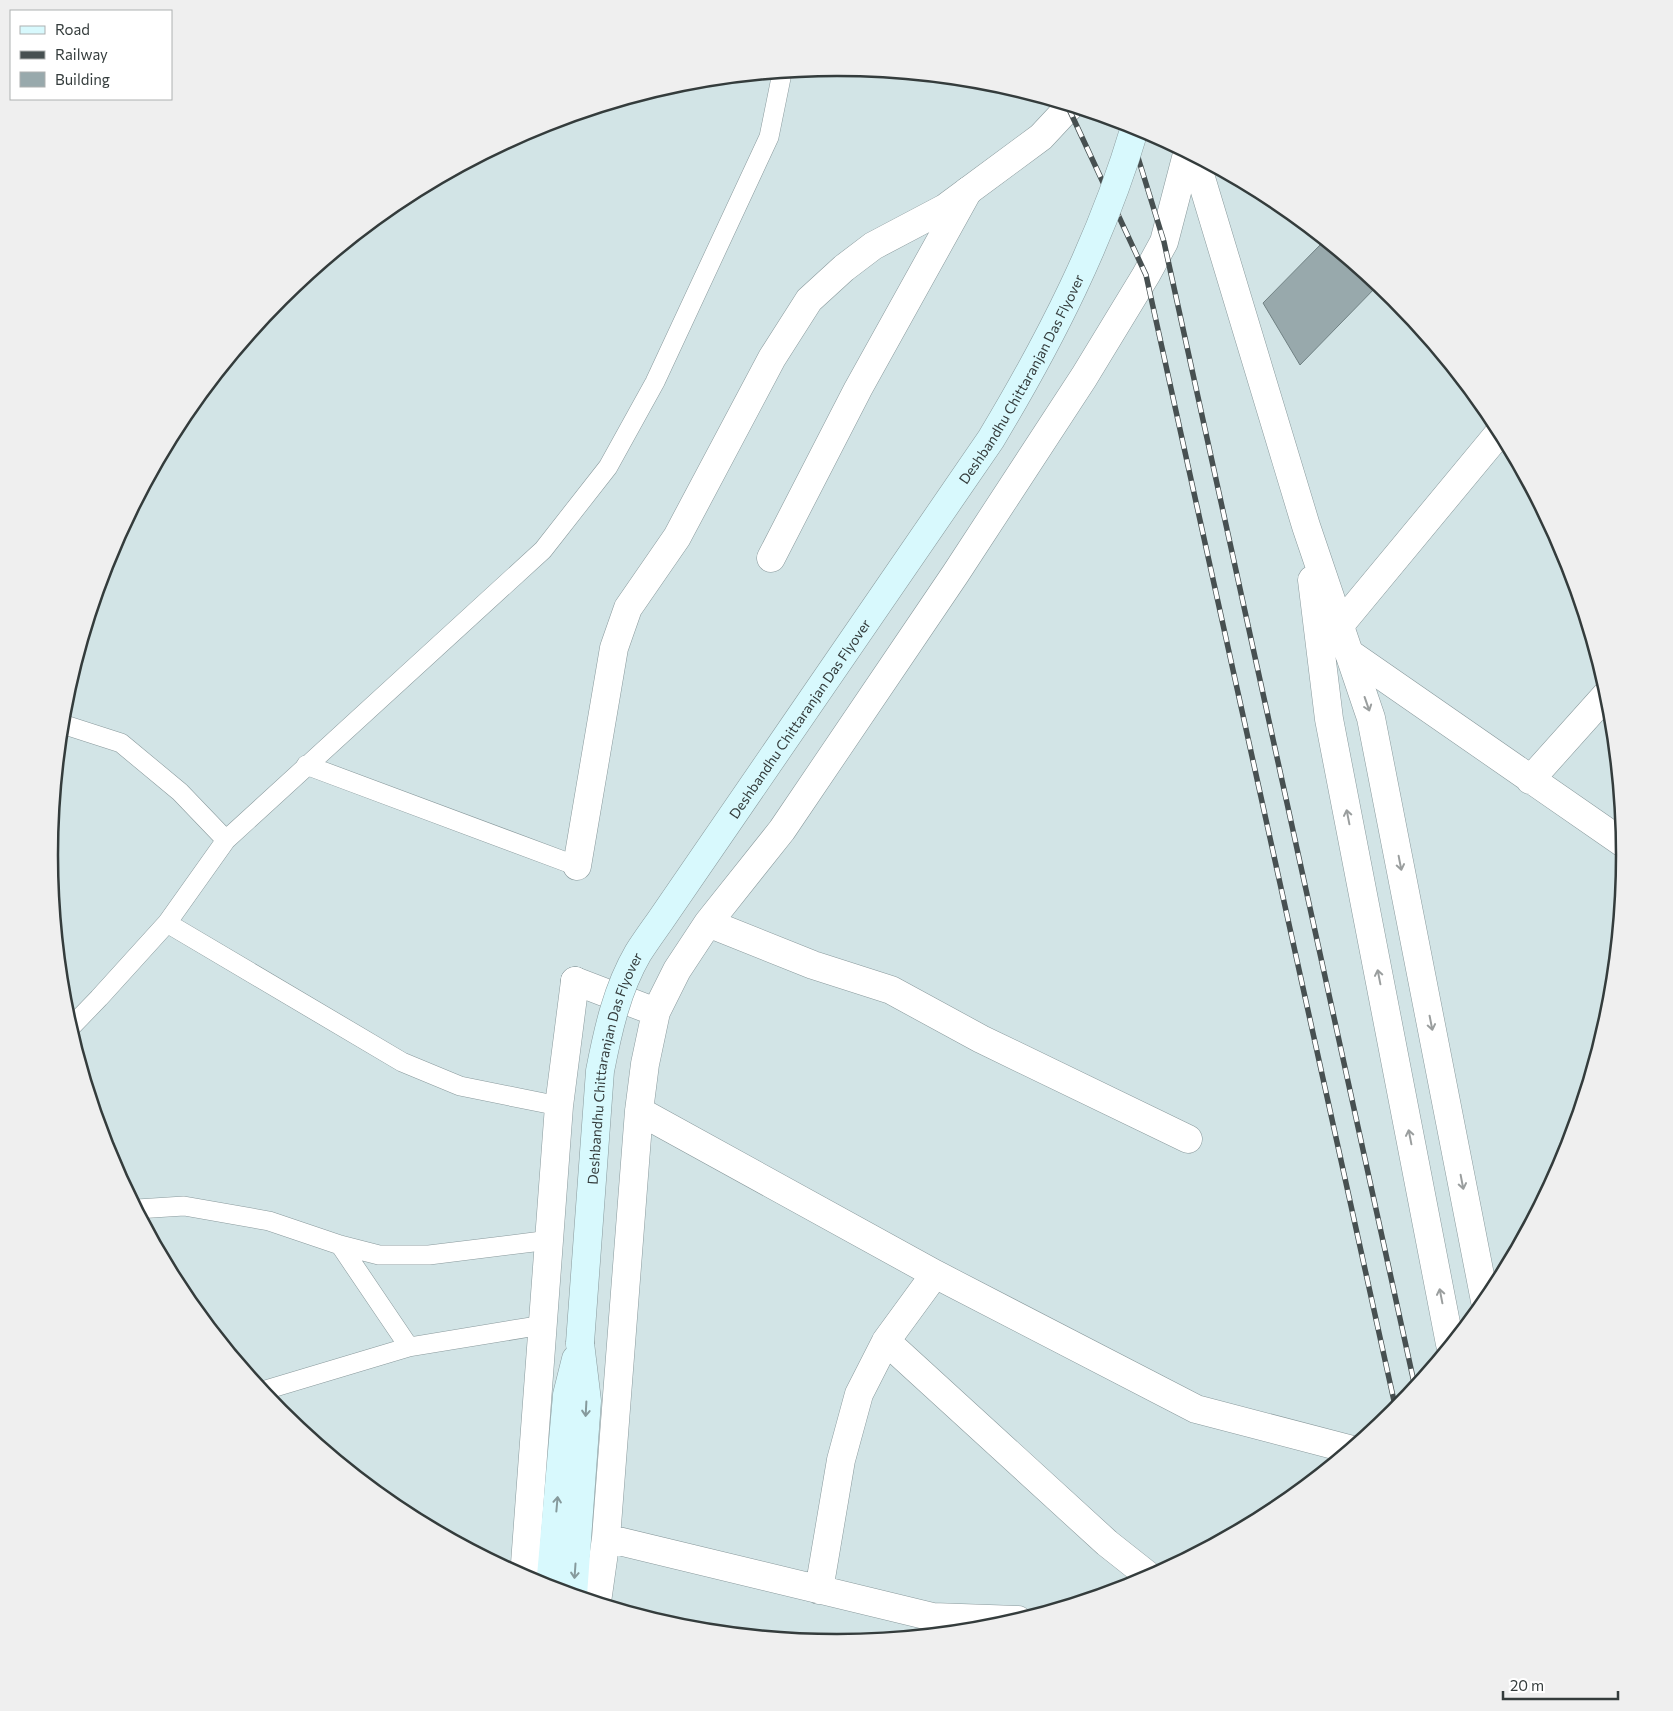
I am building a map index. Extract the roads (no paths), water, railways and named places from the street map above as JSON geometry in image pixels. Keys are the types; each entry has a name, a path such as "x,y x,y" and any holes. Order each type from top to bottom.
{"main road":[{"name":"Deshbandhu Chittaranjan Das Flyover","path":"551,1580 567,1394 580,1343 600,1071 608,1028 621,990 638,954 660,921 996,431 1031,372 1068,301 1100,229 1133,135"},
{"name":"Deshbandhu Chittaranjan Das Flyover","path":"573,1588 587,1401 580,1343"}],"street":[{"path":"577,866 614,648 628,608 677,537 772,358 809,300 844,268 873,246 945,208 1041,137 1064,111"},
{"path":"599,1597 606,1538 640,1110 645,1064 656,1012 677,970 708,923 782,830 956,573 1084,377 1164,242 1186,160"},
{"path":"1197,166 1306,526 1371,718 1483,1290"},
{"path":"771,558 858,389 968,191"},
{"path":"1340,625 1494,439"},
{"path":"1306,526 1329,719 1449,1337"},
{"path":"1349,653 1615,838"},
{"path":"1530,780 1600,701"},
{"path":"708,923 813,964 891,990 981,1039 1188,1139"},
{"path":"525,1569 559,1106 575,981 656,1012"},
{"path":"640,1110 935,1274 1196,1410 1341,1448"},
{"path":"819,1590 841,1460 859,1394 886,1341 935,1274"},
{"path":"886,1341 1108,1543 1143,1571"},
{"path":"606,1538 933,1617 992,1619"}],"lane":[{"path":"76,1022 167,923 226,840 543,550 608,467 655,382 769,137 781,79"},
{"path":"68,726 121,743 180,792 226,840"},
{"path":"306,765 577,866"},
{"path":"167,923 402,1062 460,1086 559,1106"},
{"path":"143,1209 184,1206 270,1221 340,1245 379,1255 429,1255 550,1240"},
{"path":"340,1245 409,1347"},
{"path":"270,1389 409,1347 543,1325"}],"railway":[{"path":"1071,113 1146,275 1394,1399"},
{"path":"1131,134 1164,242 1413,1378"}]}
